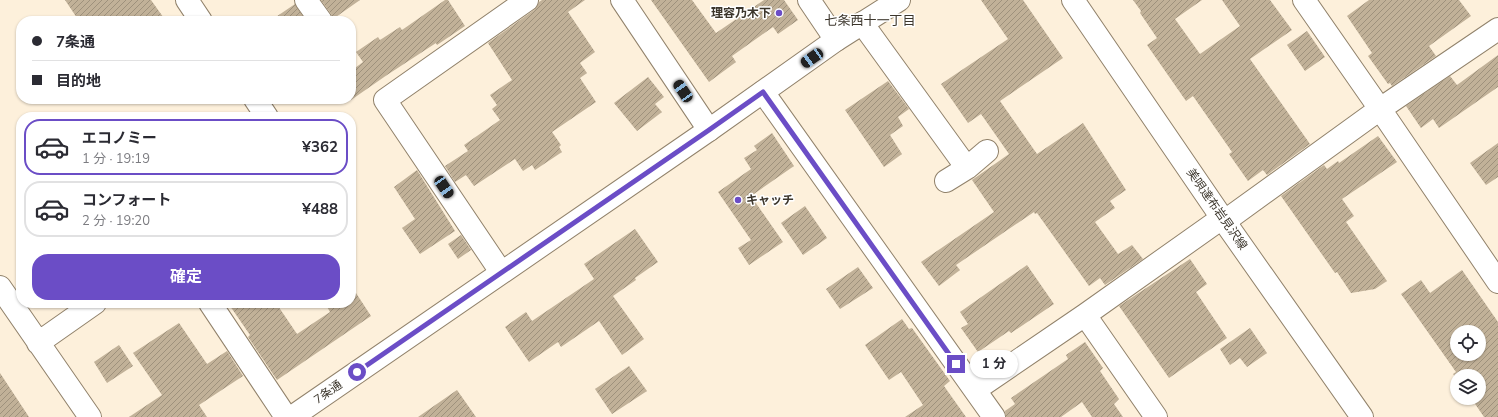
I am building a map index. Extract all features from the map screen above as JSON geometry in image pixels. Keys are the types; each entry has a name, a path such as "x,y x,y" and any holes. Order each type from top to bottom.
{"street":[{"path":"187,0 198,16"},
{"path":"306,0 317,16"},
{"path":"501,272 386,100 527,0"},
{"path":"622,0 709,130"},
{"path":"809,0 836,40"},
{"name":"7条通","path":"292,417 709,130 836,40 899,0"},
{"name":"美唄達布岩見沢線","path":"1073,0 1224,220 1362,417"},
{"path":"1304,0 1498,282"},
{"path":"862,23 967,168"},
{"path":"975,390 1224,220 1380,109 1498,29"},
{"path":"763,92 994,417"},
{"path":"946,180 967,168 987,151"},
{"path":"0,287 90,417"},
{"path":"38,343 88,308"},
{"path":"213,308 286,417"},
{"path":"1085,315 1156,417"}],"building":[{"path":"65,0 151,0 162,16 76,16"},
{"path":"321,0 360,0 337,16 332,16"},
{"path":"445,0 448,0 465,26 437,45 436,43 356,97 356,67 363,62 356,52 378,37 380,40 400,27 402,30"},
{"path":"542,0 585,0 568,12 595,52 580,63 587,73 580,78 596,102 552,132 561,145 559,147 562,152 535,170 532,165 523,171 515,159 474,186 466,175 455,182 445,166 468,151 464,145 500,120 492,109 497,105 490,95 512,80 488,43 534,10"},
{"path":"651,0 692,0 716,33 764,0 784,0 798,20 778,34 773,27 732,56 736,62 709,82"},
{"path":"981,0 1023,0 1063,58 1000,101 1037,154 1083,123 1126,190 1110,201 1115,208 1095,222 1118,254 1132,245 1143,259 1105,285 1100,278 1089,286 1037,213 1035,214 1034,212 956,265 960,270 939,286 921,262 994,212 972,180 1009,154 981,114 968,123 941,84 1008,39"},
{"path":"1133,0 1202,0 1175,19 1200,54 1240,26 1222,0 1270,0 1292,30 1250,59 1310,144 1267,175 1263,170 1248,181 1229,154 1232,152 1193,96 1186,101 1147,45 1157,38"},
{"path":"1369,0 1459,0 1471,16 1429,46 1436,56 1392,86 1390,83 1388,84 1368,56 1372,53 1347,16"},
{"path":"295,4 303,16 277,16"},
{"path":"1307,31 1325,57 1305,71 1287,45"},
{"path":"1498,55 1498,87 1439,128 1433,119 1421,128 1406,106 1450,76 1457,85"},
{"path":"648,77 664,97 655,104 662,112 637,131 614,103"},
{"path":"888,81 909,109 898,117 903,126 890,135 902,154 884,167 845,110"},
{"path":"772,133 794,166 751,196 783,242 749,265 738,248 751,240 718,192 751,169 744,158 757,150 754,146"},
{"path":"1378,136 1397,162 1342,199 1354,216 1346,222 1387,281 1375,289 1351,293 1337,272 1335,273 1281,196 1324,165 1327,169 1338,161 1339,163"},
{"path":"1498,143 1498,177 1486,185 1470,163"},
{"path":"417,170 455,231 420,254 402,228 415,219 394,187"},
{"path":"805,206 827,238 803,255 781,223"},
{"path":"635,229 658,262 613,296 644,339 622,355 599,321 561,347 558,342 529,362 505,327 526,312 532,321 594,279 584,264"},
{"path":"461,235 471,250 458,259 448,244"},
{"path":"1190,259 1207,284 1196,292 1227,338 1169,378 1119,306"},
{"path":"1027,265 1054,304 1011,333 1009,331 978,352 961,328 968,324 960,312"},
{"path":"858,267 873,288 840,309 826,289"},
{"path":"1462,270 1498,322 1498,417 1484,417 1476,405 1486,405 1486,369 1454,369 1401,294 1421,280 1430,293"},
{"path":"356,293 371,316 277,380 248,337 250,335 231,308 279,308 297,334 330,312 328,308 356,308"},
{"path":"902,319 909,329 912,328 950,381 944,386 966,417 905,417 923,405 901,372 889,380 865,345"},
{"path":"179,323 207,364 227,351 243,376 199,405 207,417 129,417 162,395 133,353"},
{"path":"1250,328 1267,353 1247,367 1240,358 1230,365 1220,349"},
{"path":"1085,342 1103,368 1100,371 1119,399 1114,404 1123,417 1092,417 1082,402 1061,417 1006,417 1005,411 1015,404 1011,398 1068,359 1066,355"},
{"path":"119,345 133,366 107,383 94,362"},
{"path":"629,366 647,391 612,414 595,389"},
{"path":"0,373 29,417 0,417"},
{"path":"457,390 476,417 418,417"}],"place":[{"name":"理容乃木下","path":"779,13"},
{"name":"キャッチ","path":"738,200"}],"district":[{"name":"七条西十一丁目","path":"870,20"}],"route":[{"path":"357,372 763,92 956,364"}]}
